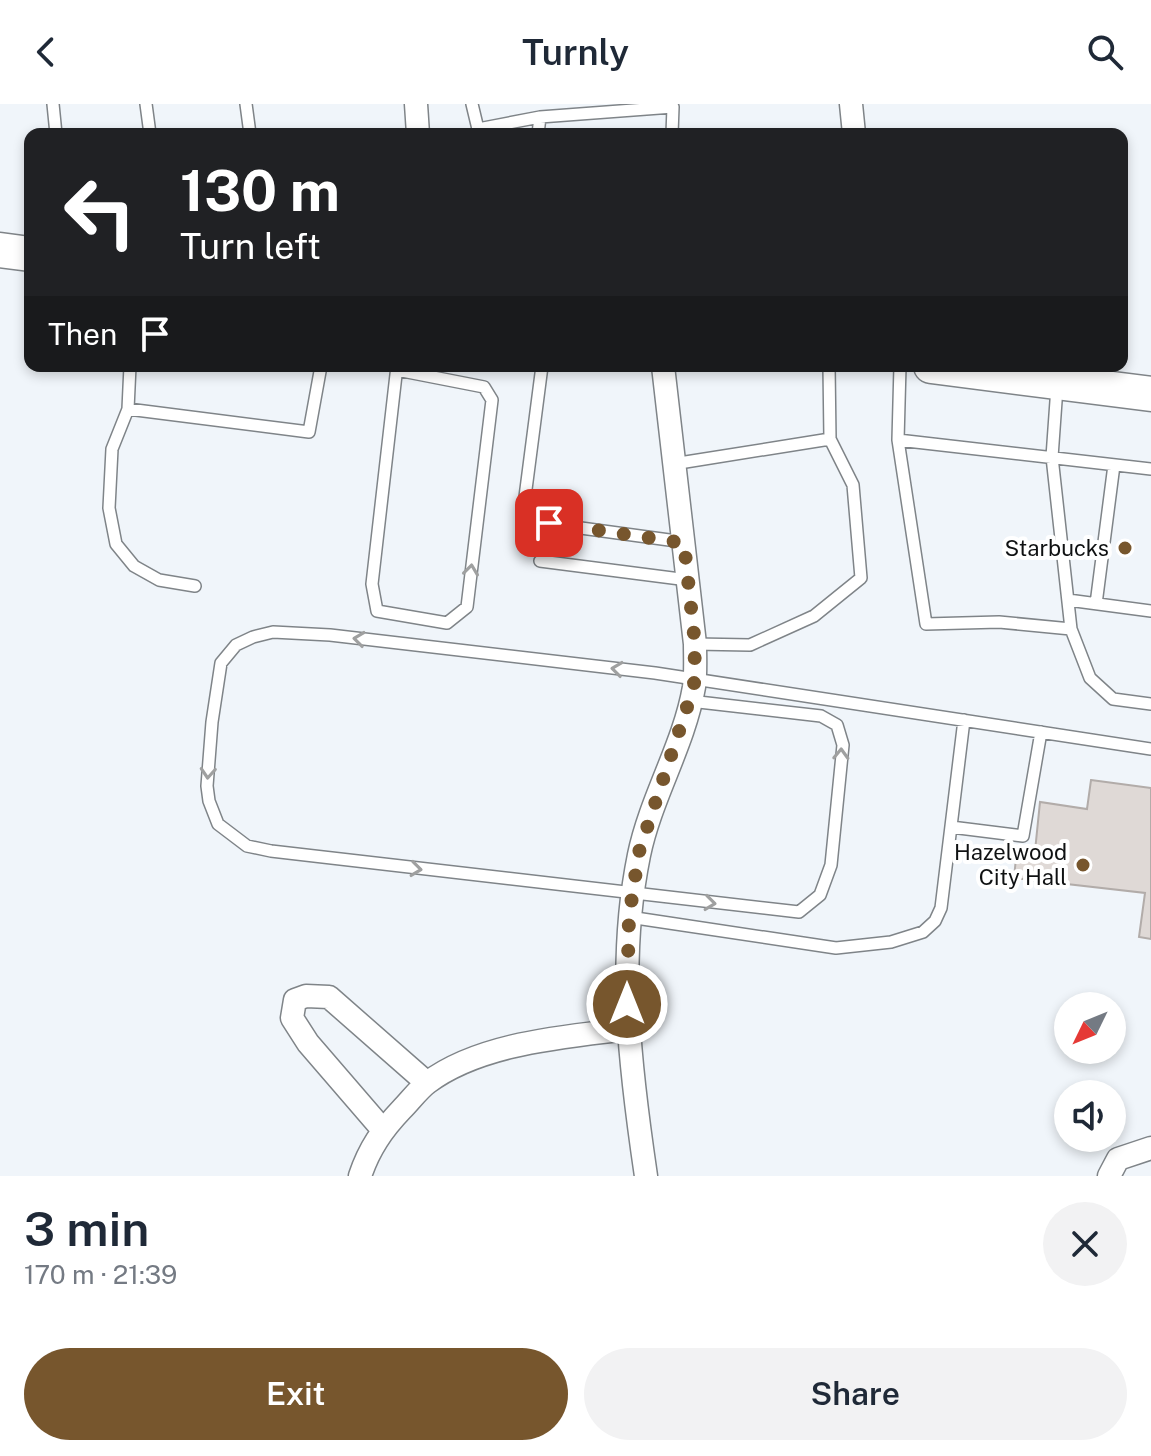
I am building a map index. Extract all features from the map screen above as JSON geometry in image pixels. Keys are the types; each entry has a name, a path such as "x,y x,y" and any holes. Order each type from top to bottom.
{"main road":[{"path":"0,250 24,253"},
{"path":"979,372 1151,394"}],"street":[{"path":"416,104 418,128"},
{"path":"851,104 853,128"},
{"path":"646,1176 627,1029 629,917 639,852 692,690 695,644 664,372"},
{"path":"383,1130 300,1031 292,1018 295,1000 306,996 329,997 427,1083"},
{"path":"360,1176 368,1151 383,1130 427,1083 459,1065 499,1050 550,1039 627,1029"},
{"path":"1109,1176 1118,1159 1151,1148"}],"lane":[{"path":"53,104 55,128"},
{"path":"146,104 149,128"},
{"path":"246,104 249,128"},
{"path":"472,104 477,128"},
{"path":"495,128 540,117 673,106 672,128"},
{"path":"539,128 540,117"},
{"path":"130,372 128,409 112,449 109,508 116,544 134,566 159,580 195,586"},
{"path":"128,409 309,432 320,372"},
{"path":"397,372 372,584 377,611 447,623 467,607 492,400 484,387 417,372"},
{"path":"541,372 522,520 684,543"},
{"path":"695,644 750,645 814,616 861,578 853,485 830,439 829,372"},
{"path":"900,372 898,440 926,624 999,622 1071,629"},
{"path":"1058,382 1052,457 1071,629 1090,678 1113,699 1151,704"},
{"path":"673,464 830,439"},
{"path":"898,440 1151,469"},
{"path":"1096,604 1114,465"},
{"path":"540,561 689,580"},
{"path":"1068,600 1151,611"},
{"path":"692,690 821,716 837,725 843,745 831,865 820,895 799,912 247,846 218,824 207,786 221,663 236,645 273,632 299,633 692,690 964,720 1151,749"},
{"path":"629,917 836,948 891,942 923,932 935,921 941,908 964,720"},
{"path":"951,827 1023,836 1041,732"}],"building":[{"name":"Hazelwood City Hall","path":"1091,780 1151,788 1151,939 1139,937 1145,893 1014,878 1017,848 1035,851 1040,802 1087,809"}],"place":[{"name":"Starbucks","path":"1125,548"},
{"name":"Hazelwood City Hall","path":"1083,865"}],"route":[{"path":"549,523 684,543 695,644 694,686 639,852 629,917 627,1004"}]}
